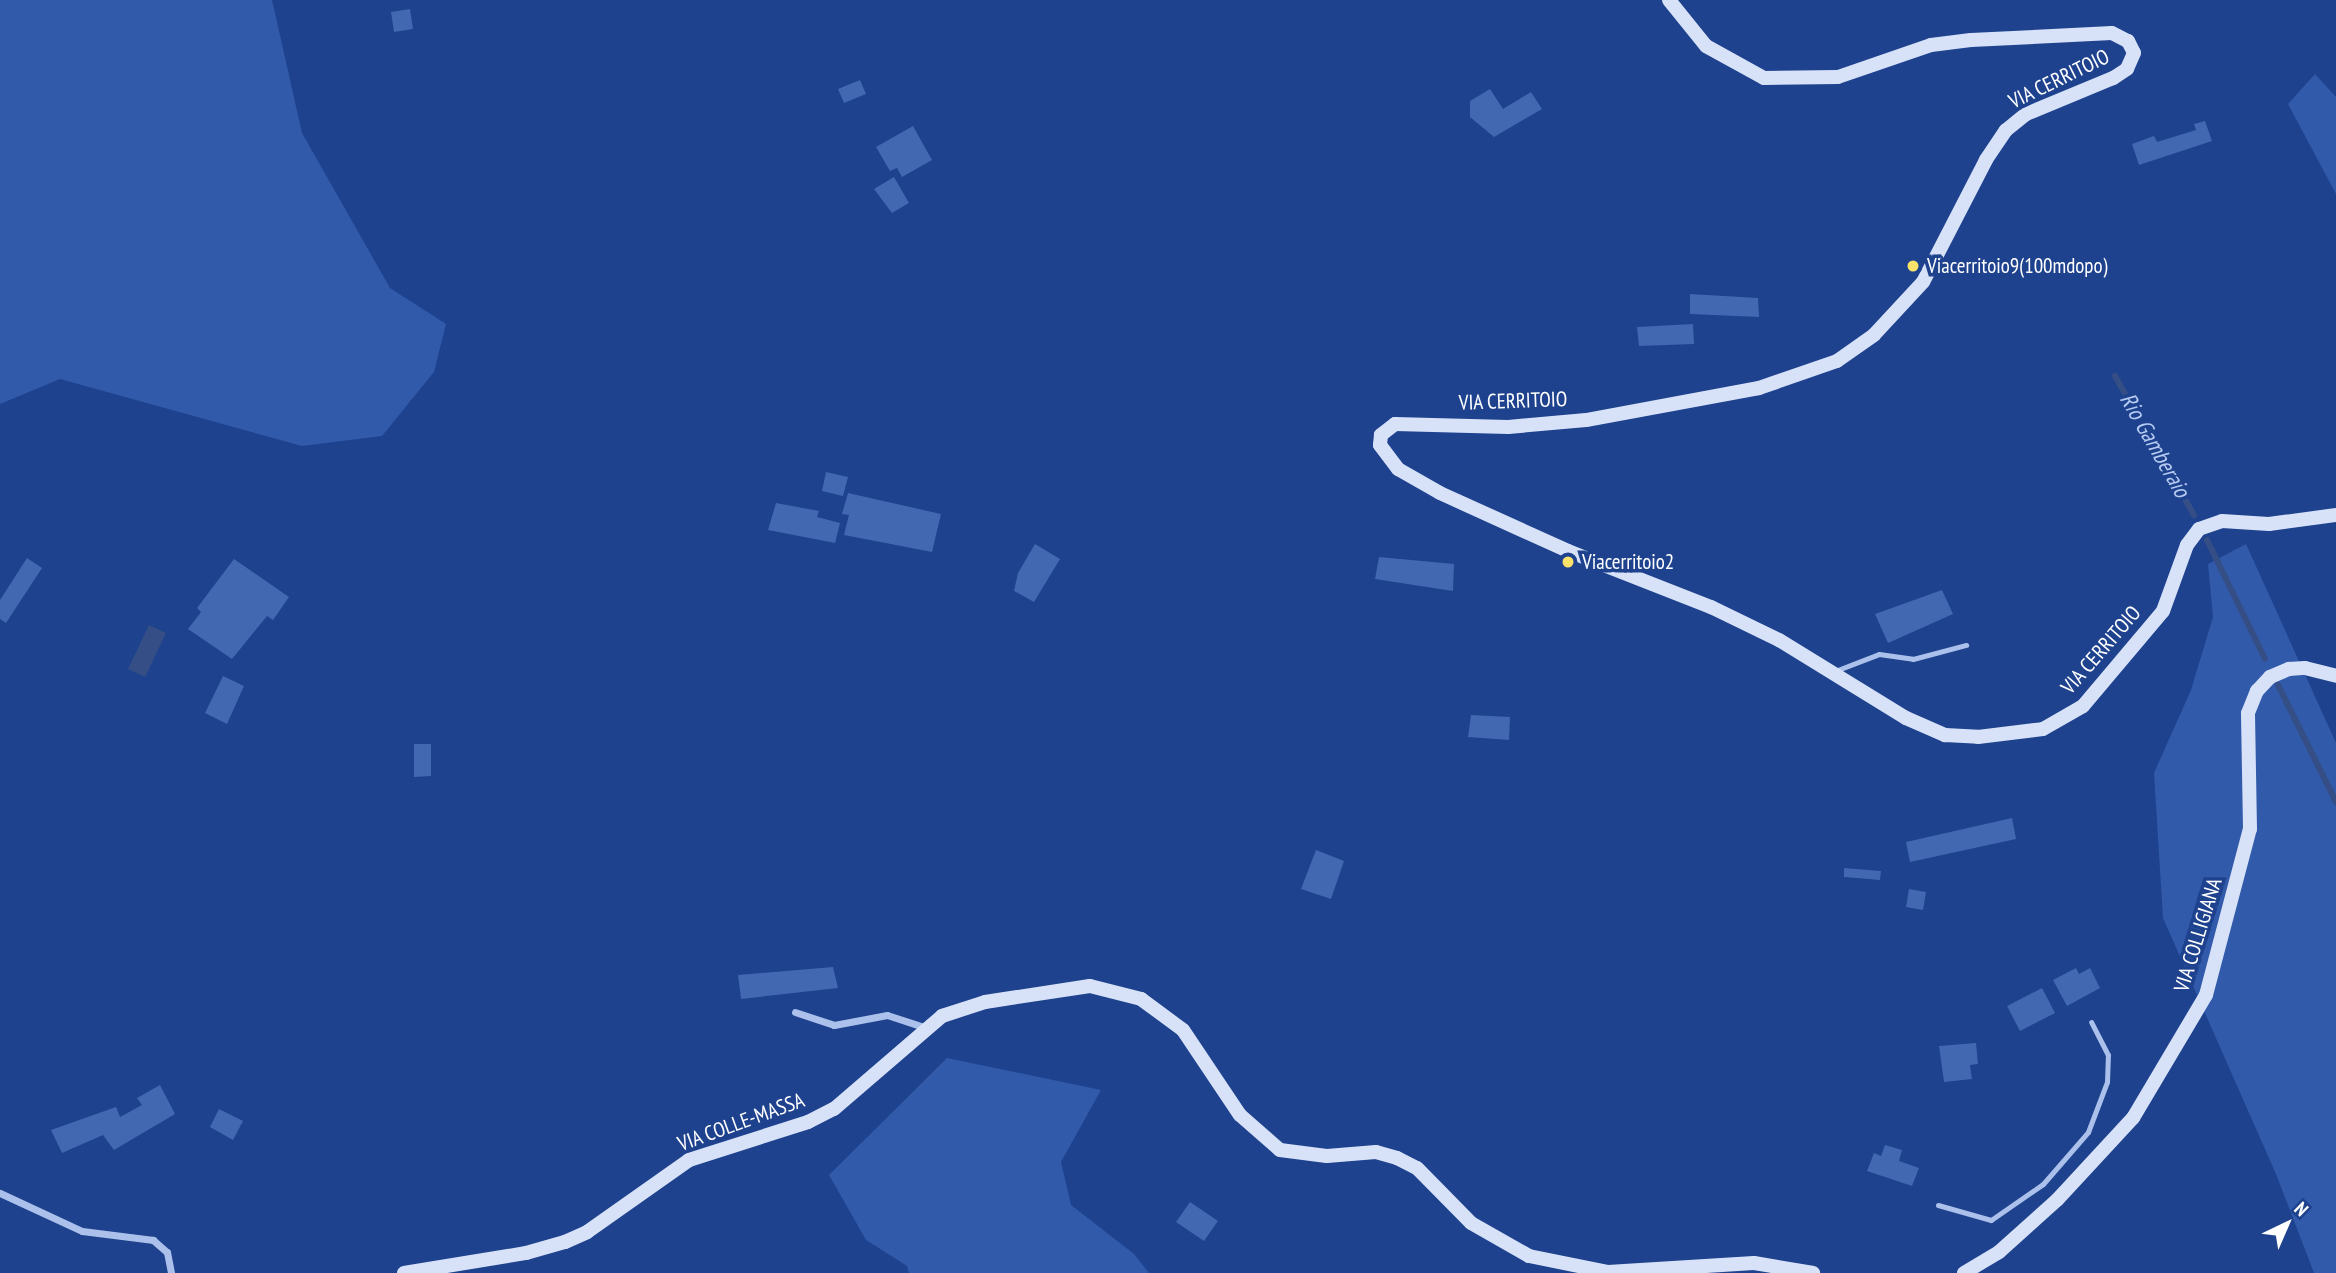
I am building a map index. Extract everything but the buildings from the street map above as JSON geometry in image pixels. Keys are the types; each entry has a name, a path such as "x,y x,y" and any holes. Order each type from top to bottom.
{"street":[{"name":"VIA CERRITOIO","path":"1669,0 1706,46 1764,78 1838,77 1931,45 1971,40 2112,33 2128,41 2134,53 2127,69 2113,78 2026,114 2006,130 1986,160 1923,282 1874,335 1837,360 1759,388 1586,420 1508,427 1395,424 1381,435 1386,458 1440,493 1568,551 1711,607 1779,639 1906,718 1945,735 2003,736 2043,729 2082,706 2152,625 2168,599 2191,535 2199,529 2222,521 2269,524 2336,515"},
{"name":"VIA COLLIGIANA","path":"1964,1273 1999,1252 2057,1200 2133,1118 2206,995 2250,830 2248,713 2257,691 2270,677 2289,669 2305,668 2336,676"},
{"name":"VIA COLLE-MASSA","path":"404,1273 543,1250 587,1232 689,1160 808,1122 834,1109 858,1093 925,1027 961,1008 1059,989 1115,989 1141,999 1183,1030 1240,1115 1280,1150 1327,1156 1376,1153 1396,1158 1417,1168 1471,1223 1529,1256 1608,1272 1754,1263 1813,1273"},
{"path":"795,1012 834,1025 887,1015 925,1027"},
{"path":"0,1193 82,1231 153,1240 167,1252 171,1273"}],"lane":[{"path":"1832,673 1879,654 1913,659 1966,645"},
{"path":"1938,1205 1991,1220 2043,1184 2088,1132 2107,1082 2108,1055 2091,1022"},
{"path":"2043,1184 2057,1200"}],"shaded area":[{"path":"0,0 272,0 302,133 390,288 446,324 434,372 382,436 302,446 60,379 0,404"},
{"path":"2315,74 2336,97 2336,194 2288,104"},
{"path":"2246,544 2336,743 2336,1273 2314,1273 2276,1174 2163,918 2154,773 2191,690 2213,617 2208,564"},
{"path":"149,625 166,633 145,677 128,669"},
{"path":"947,1058 1101,1090 1061,1162 1071,1205 1134,1254 1149,1273 909,1273 907,1266 866,1240 829,1175"}],"waterway":[{"name":"Rio Gamberaio","path":"2115,376 2194,515"},
{"name":"Rio Gamberaio","path":"2207,540 2265,659"},
{"name":"Rio Gamberaio","path":"2278,685 2336,802"}],"place":[{"name":"Viacerritoio9(100mdopo)","path":"1913,266"},
{"name":"Viacerritoio2","path":"1568,562"}]}
